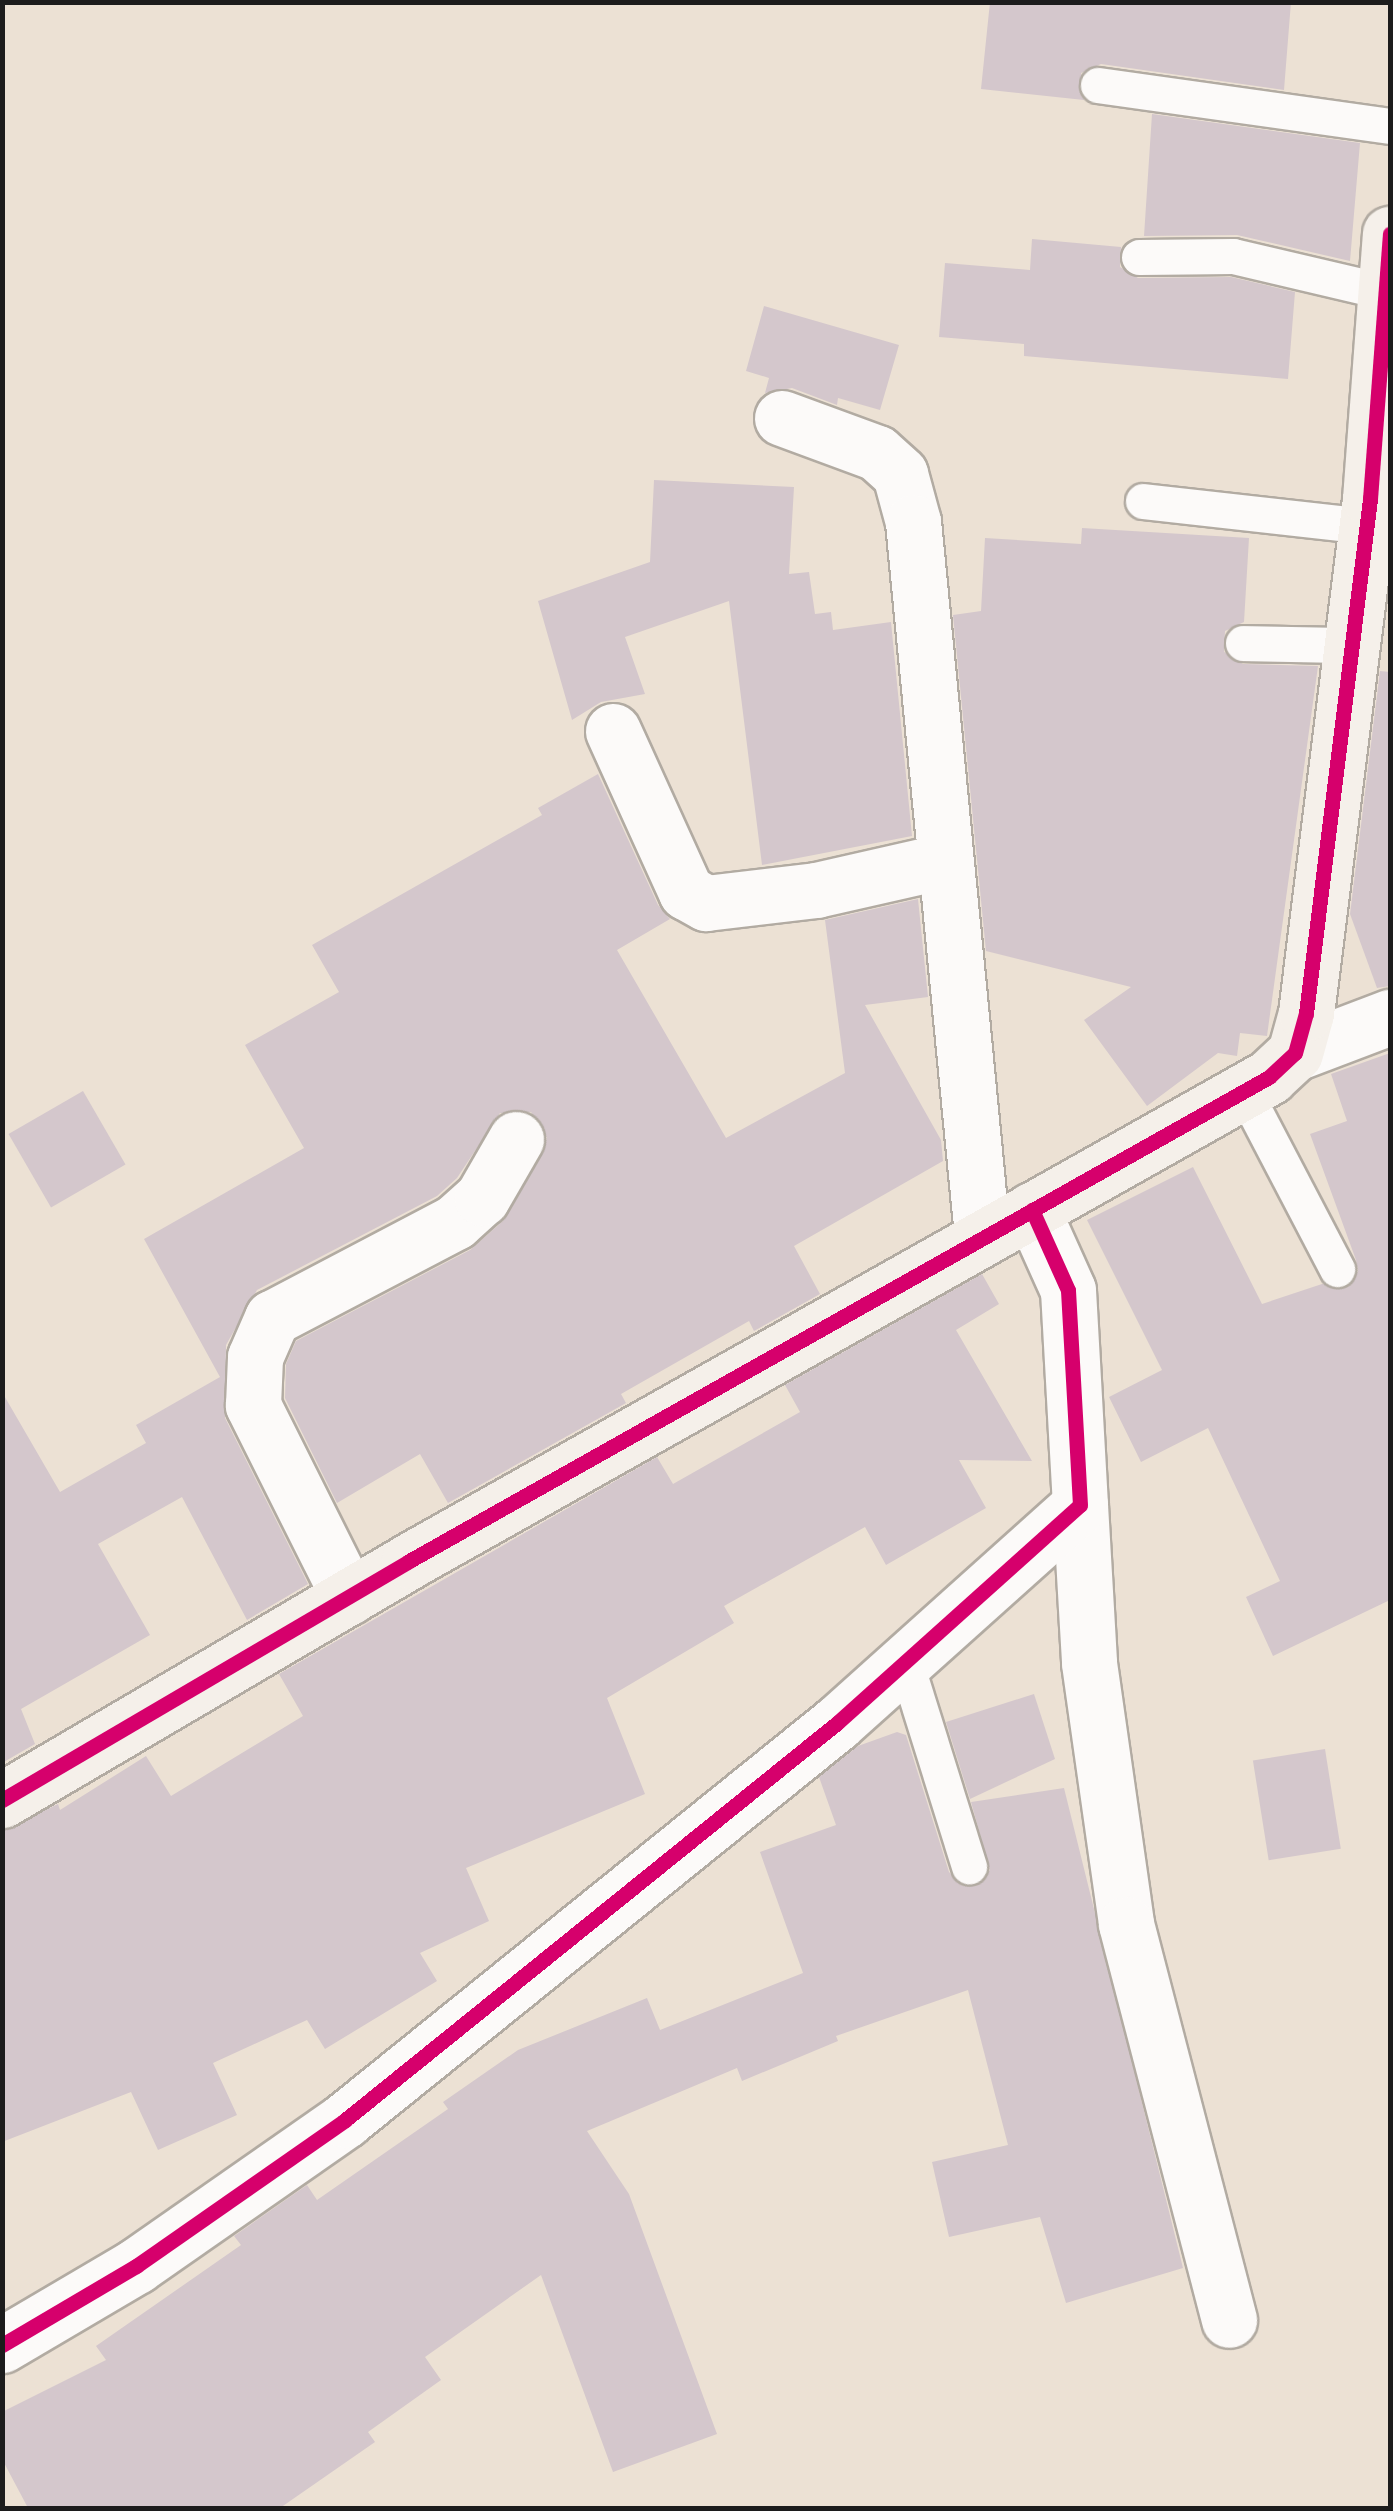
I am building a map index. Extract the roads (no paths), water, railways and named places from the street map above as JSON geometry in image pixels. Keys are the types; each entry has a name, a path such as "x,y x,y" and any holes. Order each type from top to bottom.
{"street":[{"path":"1296,1053 1352,645 1375,507 1390,234"},
{"path":"782,418 877,453 900,474 913,522 982,1235"},
{"path":"613,731 686,892 706,903 816,890 944,862"},
{"path":"2,1800 982,1235 1244,1091 1296,1053 1390,1017"},
{"path":"349,1597 253,1405 255,1357 272,1318 455,1222 482,1198 516,1139"},
{"path":"1032,1210 1068,1290 1088,1663 1126,1924 1229,2320"},
{"path":"2,2345 136,2266 345,2120 906,1664 1080,1505"}],"lane":[{"path":"1098,85 1390,126"},
{"path":"1139,257 1233,256 1386,292"},
{"path":"1143,501 1375,507"},
{"path":"1243,643 1352,645"},
{"path":"1244,1091 1337,1269"},
{"path":"906,1664 969,1866"}]}
